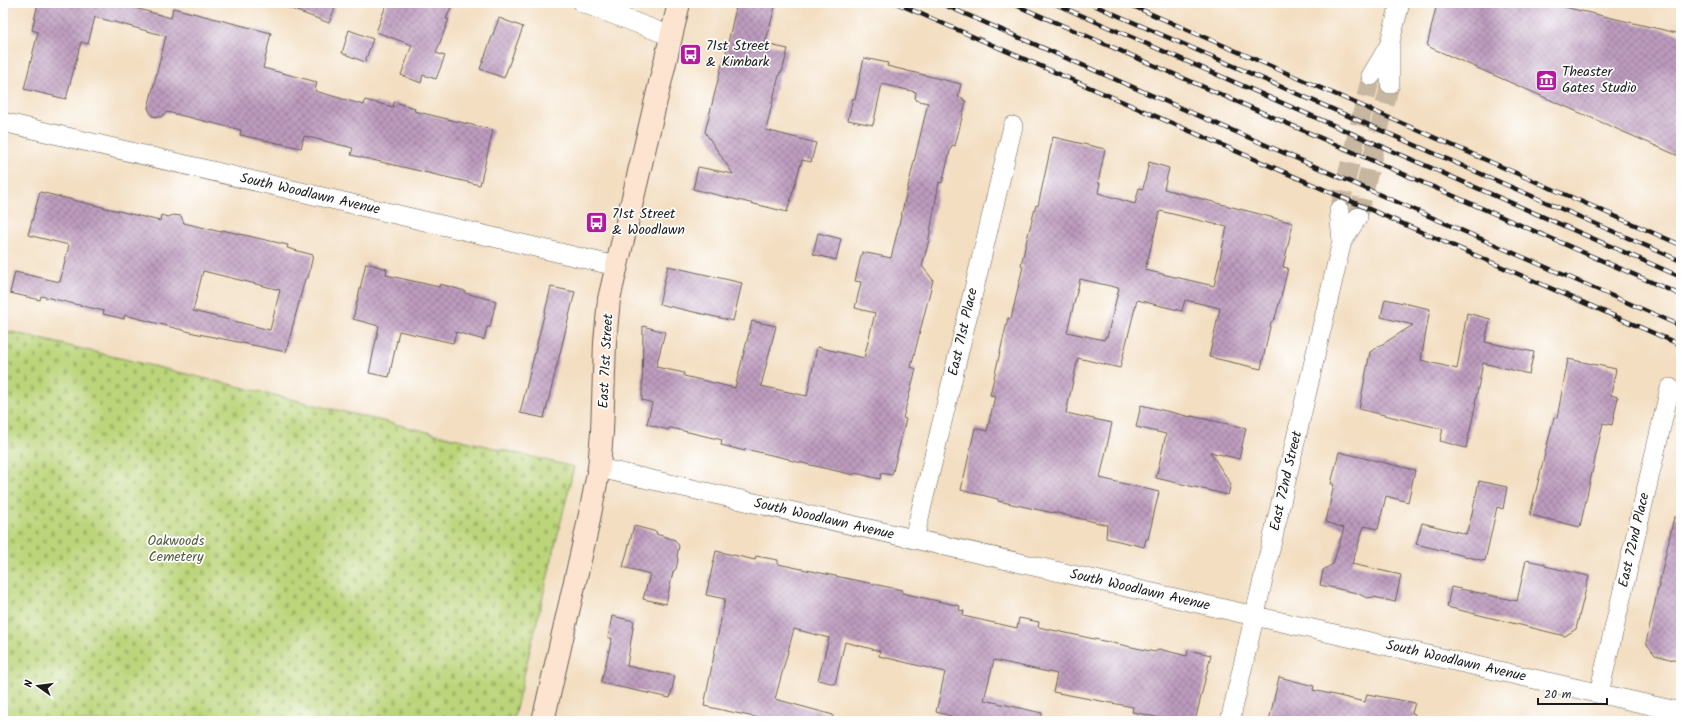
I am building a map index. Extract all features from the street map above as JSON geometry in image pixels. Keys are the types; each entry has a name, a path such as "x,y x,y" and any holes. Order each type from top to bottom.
{"main road":[{"name":"East 71st Street","path":"543,721 587,529 599,468 602,432 605,342 610,299 616,266 679,3"}],"street":[{"path":"583,3 671,36"},
{"path":"1390,84 1390,42 1400,3"},
{"path":"1371,76 1390,42"},
{"name":"South Woodlawn Avenue","path":"3,122 616,266"},
{"name":"East 71st Place","path":"914,539 1012,126"},
{"name":"East 72nd Street","path":"1230,721 1342,241 1339,210"},
{"name":"East 72nd Street","path":"1342,241 1358,217"},
{"name":"East 72nd Place","path":"1599,693 1670,388"},
{"name":"South Woodlawn Avenue","path":"599,468 1681,712"}],"green space":[{"name":"Oakwoods Cemetery","path":"3,330 574,467 513,721 3,721"}],"building":[{"path":"38,3 117,3 171,18 173,8 271,33 263,68 317,82 315,91 364,105 365,100 393,107 394,102 415,108 414,111 493,130 480,185 351,155 353,148 304,136 301,148 240,135 241,130 167,112 161,117 152,116 148,108 166,36 95,17 88,44 81,42 66,99 24,89 38,32 32,30"},
{"path":"281,3 337,3 329,23 281,5"},
{"path":"387,3 453,3 446,19 449,19 436,53 445,56 436,79 423,75 421,83 401,75 412,45 376,32"},
{"path":"737,3 776,3 765,44 788,49 782,72 780,72 766,130 816,143 811,162 802,160 787,212 693,189 698,167 733,174 705,132 722,64 723,65"},
{"path":"1437,3 1547,3 1681,34 1681,157 1427,46"},
{"path":"499,18 523,27 504,78 480,69"},
{"path":"349,30 373,39 365,62 342,53"},
{"path":"864,58 888,63 887,66 961,84 958,97 963,98 963,100 966,101 955,146 952,145 951,147 942,183 939,182 928,244 922,266 933,280 911,367 916,369 903,418 906,419 892,475 881,473 880,479 855,473 854,475 745,449 745,451 721,445 722,440 671,428 668,430 647,424 652,403 642,400 643,326 665,332 656,367 684,373 684,376 735,388 752,321 776,326 761,386 807,396 817,347 864,358 875,313 855,308 861,282 855,281 862,252 891,258 928,103 915,100 916,92 882,84 873,125 848,120 853,98 855,99"},
{"path":"1053,137 1105,149 1098,183 1100,183 1098,193 1135,204 1139,188 1143,189 1149,162 1169,168 1164,189 1293,223 1283,267 1288,268 1275,318 1271,322 1261,369 1209,357 1220,308 1185,300 1182,311 1137,300 1120,368 1078,358 1066,413 1112,423 1100,478 1159,492 1148,539 1146,539 1144,547 1106,538 1107,525 998,501 998,499 961,490 975,428 987,431 995,396 990,395 1008,318 1011,319 1023,266 1021,265 1027,239 1036,205 1038,206","holes":["1160,211 1227,227 1214,286 1145,270","1080,279 1119,288 1107,337 1105,337 1104,340 1067,332"]},
{"path":"40,192 160,221 161,215 168,217 173,215 181,216 184,223 288,245 287,248 313,255 308,278 305,279 286,352 194,333 125,315 124,319 103,314 104,311 41,296 40,300 10,293 15,272 60,282 69,245 28,235","holes":["203,271 280,290 270,330 193,311"]},
{"path":"818,233 841,239 836,260 813,254"},
{"path":"366,263 387,269 386,275 439,287 440,284 465,291 465,293 496,301 490,327 487,327 484,340 456,332 453,343 399,331 389,377 369,373 379,326 353,319"},
{"path":"668,266 742,283 733,321 659,304"},
{"path":"551,287 575,292 544,418 520,413"},
{"path":"1385,299 1430,309 1421,360 1457,369 1467,313 1490,319 1485,342 1534,352 1529,374 1483,363 1466,448 1440,441 1443,429 1359,409 1370,352 1413,325 1381,317"},
{"path":"1568,359 1616,369 1611,395 1618,397 1612,425 1603,423 1580,527 1530,515 1554,417 1557,418"},
{"path":"1141,405 1246,428 1239,459 1210,452 1231,484 1228,495 1156,478 1166,434 1136,427"},
{"path":"1339,452 1415,470 1408,502 1386,496 1378,529 1364,526 1352,564 1401,575 1395,602 1374,597 1367,598 1357,593 1320,585 1323,570 1333,564 1344,528 1326,522 1334,484 1331,484"},
{"path":"1479,481 1507,487 1503,509 1497,507 1485,561 1416,544 1422,523 1466,534"},
{"path":"1674,517 1681,518 1681,662 1655,655 1646,643"},
{"path":"634,526 657,532 656,534 675,540 679,546 676,569 673,572 666,604 643,599 650,574 623,567"},
{"path":"716,551 755,560 756,556 778,560 778,564 902,590 902,593 960,606 959,610 964,611 963,616 1017,628 1019,618 1039,622 1038,627 1155,652 1159,649 1187,656 1188,650 1211,655 1195,721 1175,721 1132,712 1133,707 1053,692 1057,674 994,660 984,700 1042,713 1041,721 976,721 954,717 936,712 945,672 879,656 880,651 845,642 835,684 818,680 829,638 794,629 775,699 833,715 832,721 773,721 704,706 725,599 706,595"},
{"path":"1526,560 1589,576 1576,629 1565,636 1447,607 1451,587 1517,601"},
{"path":"612,616 634,621 627,666 675,676 670,698 601,683 612,638 608,638"},
{"path":"1279,677 1314,686 1313,690 1365,702 1367,694 1415,703 1412,713 1415,714 1414,721 1269,721"}],"tunnel":[{"path":"1339,210 1371,76"},
{"path":"1358,217 1390,84"}],"railway":[{"path":"896,3 1681,345"},
{"path":"940,3 1681,326"},
{"path":"1011,3 1681,295"},
{"path":"1053,3 1681,277"},
{"path":"1089,3 1681,261"},
{"path":"1126,3 1681,245"}],"place":[{"name":"71st Street & Kimbark","path":"691,54"},
{"name":"Theaster Gates Studio","path":"1547,80"},
{"name":"71st Street & Woodlawn","path":"596,222"}]}
